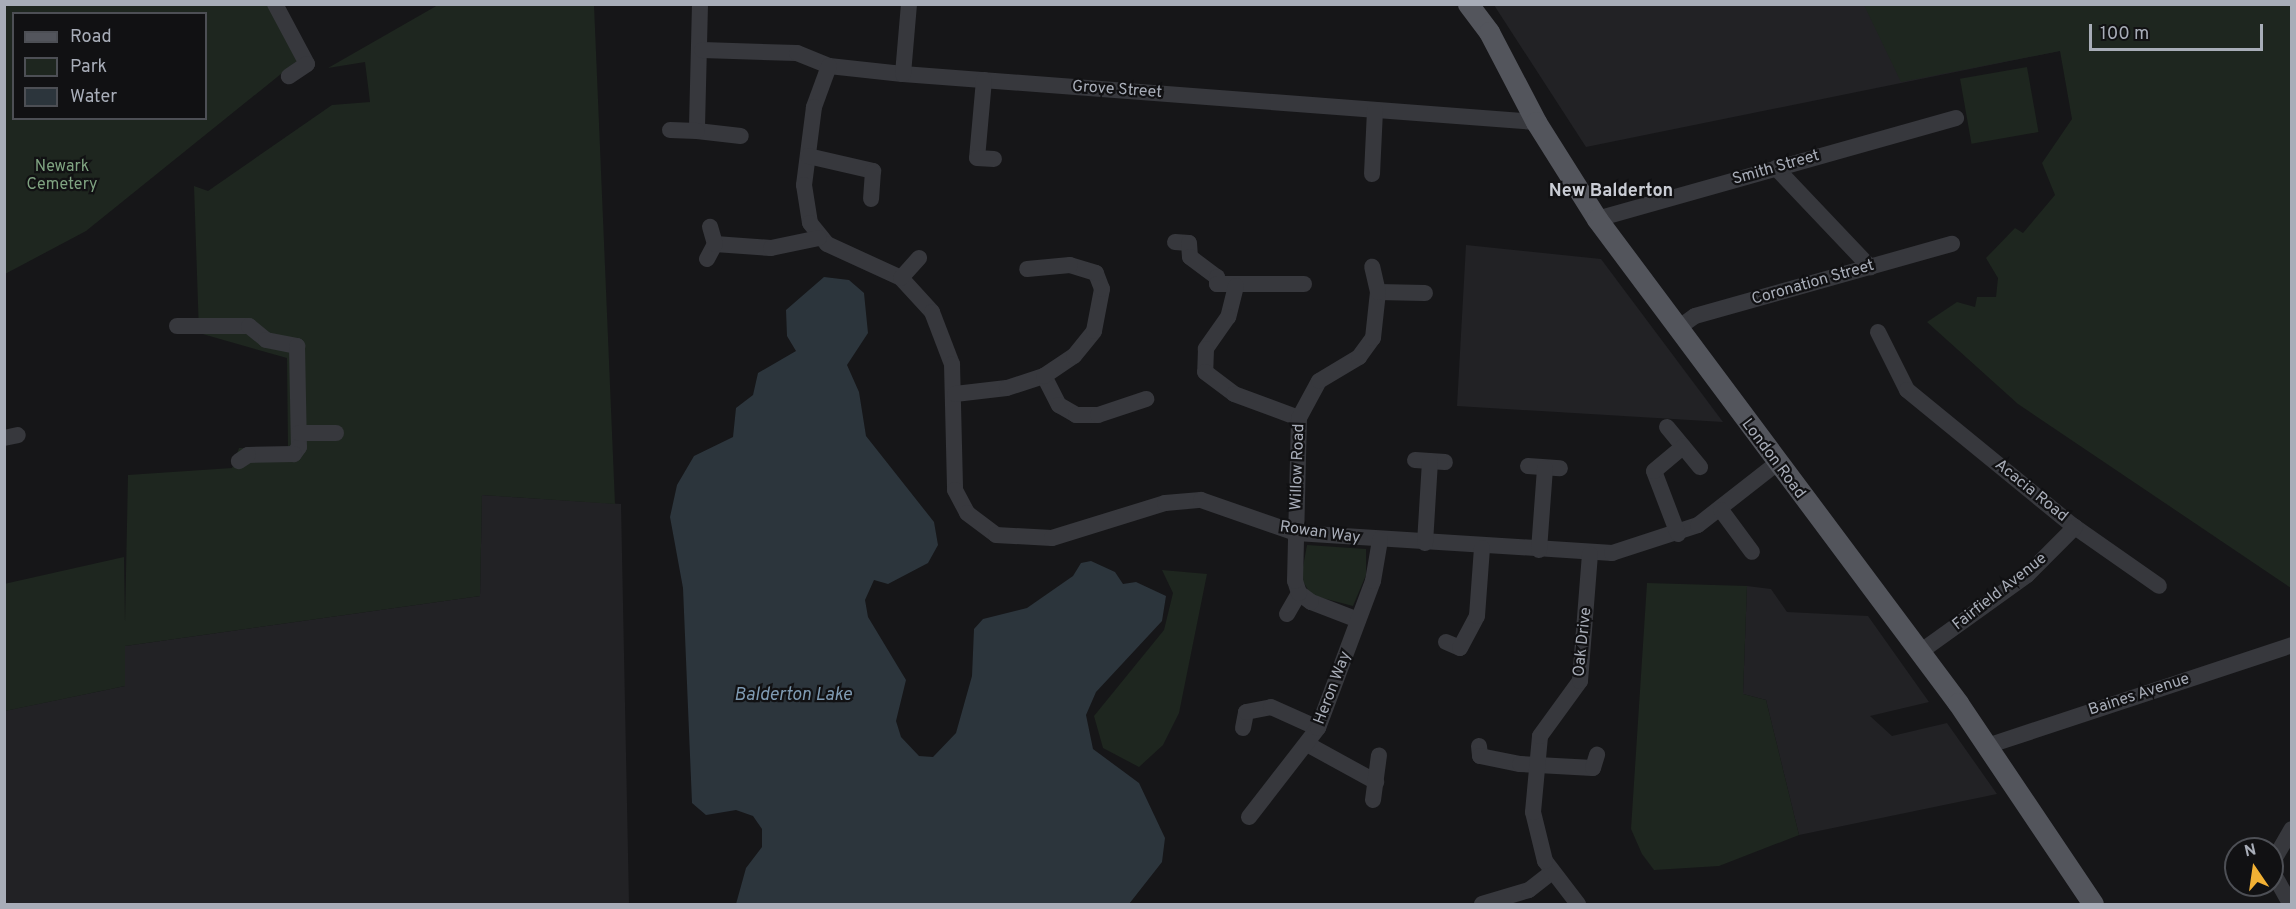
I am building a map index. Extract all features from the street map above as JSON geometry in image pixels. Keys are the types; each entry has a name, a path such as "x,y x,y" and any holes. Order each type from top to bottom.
{"main road":[{"name":"London Road","path":"1468,4 1489,32 1536,122 1597,219 1776,465 1920,652 1987,746 2093,904"}],"street":[{"path":"275,4 311,69 289,76"},
{"path":"697,131 702,50 700,4"},
{"path":"903,74 909,4"},
{"name":"Grove Street","path":"702,50 798,53 830,66 903,74 1536,122"},
{"path":"710,227 711,252 771,248 819,238 807,209 808,156 814,107 830,66"},
{"path":"984,80 977,158 994,159"},
{"path":"1372,174 1376,110"},
{"name":"Smith Street","path":"1597,219 1956,118"},
{"path":"670,130 741,136"},
{"path":"808,156 873,171 871,199"},
{"path":"1776,168 1870,267"},
{"name":"Rowan Way","path":"819,238 901,278 943,333 955,394 956,490 967,513 996,535 1052,538 1166,503 1193,500 1296,533 1590,554 1624,551 1678,534 1721,510 1776,465"},
{"path":"1175,242 1189,243 1190,257 1217,277 1216,284 1236,286 1304,284"},
{"name":"Coronation Street","path":"1677,329 1695,316 1952,244"},
{"path":"901,278 919,258"},
{"path":"955,394 1007,388 1044,376 1074,356 1094,331 1102,288 1099,276 1083,266 1037,273"},
{"name":"Willow Road","path":"1299,593 1296,533 1299,418 1319,381 1369,346 1377,330 1378,292 1372,267"},
{"path":"1236,286 1228,318 1206,349 1205,372 1234,394 1299,418"},
{"path":"1378,292 1425,293"},
{"path":"177,326 249,326 266,340 294,342 299,433 294,454 248,455 239,461"},
{"name":"Acacia Road","path":"1878,332 1907,390 2075,527 2159,586"},
{"path":"1044,376 1059,405 1076,415 1098,415 1141,404"},
{"path":"1667,427 1700,467"},
{"path":"299,433 336,434"},
{"path":"1678,534 1654,471 1683,447"},
{"path":"1425,543 1430,461"},
{"path":"1539,550 1544,467"},
{"path":"1721,510 1752,552"},
{"name":"Fairfield Avenue","path":"1920,652 2027,575 2075,527"},
{"name":"Heron Way","path":"1250,817 1318,728 1358,620 1380,540"},
{"path":"1446,642 1461,648 1478,616 1482,548"},
{"name":"Oak Drive","path":"1551,873 1534,825 1536,765 1544,727 1580,681 1590,554"},
{"path":"1287,614 1299,593 1358,620"},
{"name":"Baines Avenue","path":"1987,746 2292,645"},
{"path":"1234,700 1245,720 1271,707 1318,728"},
{"path":"1308,744 1376,782"},
{"path":"1373,800 1379,755"},
{"path":"1477,756 1536,765 1596,766"},
{"path":"2284,843 2292,829"},
{"path":"1482,904 1529,890 1551,873 1578,904"}],"shaded area":[{"path":"1494,5 2285,5 1586,147"},
{"path":"1466,245 1601,259 1723,422 1457,406"},
{"path":"482,495 621,504 629,904 5,904 4,711 125,686 125,646 480,596"},
{"path":"1747,586 1771,589 1787,612 1868,616 1929,702 1870,716 1892,736 1947,723 1997,794 1799,835 1766,700 1743,694"}],"green space":[{"name":"Newark Cemetery","path":"5,5 269,5 297,61 86,231 5,274"},
{"path":"438,5 594,5 615,504 482,495 480,596 125,646 125,686 5,711 4,584 124,557 125,622 128,475 232,468 239,448 288,448 287,358 199,333 194,186 208,191 332,105 370,102 365,62 328,68"},
{"path":"1864,5 2291,5 2291,588 2018,404 1927,322 1957,302 1975,307 1977,297 1996,297 1998,278 1986,258 2015,228 2023,233 2055,195 2042,163 2072,119 2060,51 1901,82"},
{"path":"2027,67 2038,132 1971,144 1960,79"},
{"path":"1307,545 1366,549 1366,575 1353,606 1311,595 1301,578"},
{"path":"1162,570 1207,574 1179,713 1163,745 1139,767 1103,748 1094,716 1164,630 1173,593"},
{"path":"1647,583 1747,586 1743,694 1766,700 1799,835 1719,866 1654,870 1642,854 1631,829"}],"water":[{"name":"Balderton Lake","path":"824,277 849,280 864,293 868,333 847,365 859,392 866,436 934,522 938,545 928,563 888,584 874,580 865,600 868,617 906,680 896,721 901,737 919,756 933,757 956,733 972,676 974,629 983,619 1027,608 1073,576 1081,563 1091,561 1115,572 1123,584 1136,582 1166,596 1162,621 1096,692 1086,715 1093,749 1139,783 1165,838 1162,862 1129,904 736,904 746,868 762,847 762,829 753,816 736,810 706,815 692,803 683,588 670,517 677,485 694,456 733,437 736,408 753,395 758,373 796,351 787,336 786,310"}],"district":[{"name":"New Balderton","path":"1611,192"}]}
